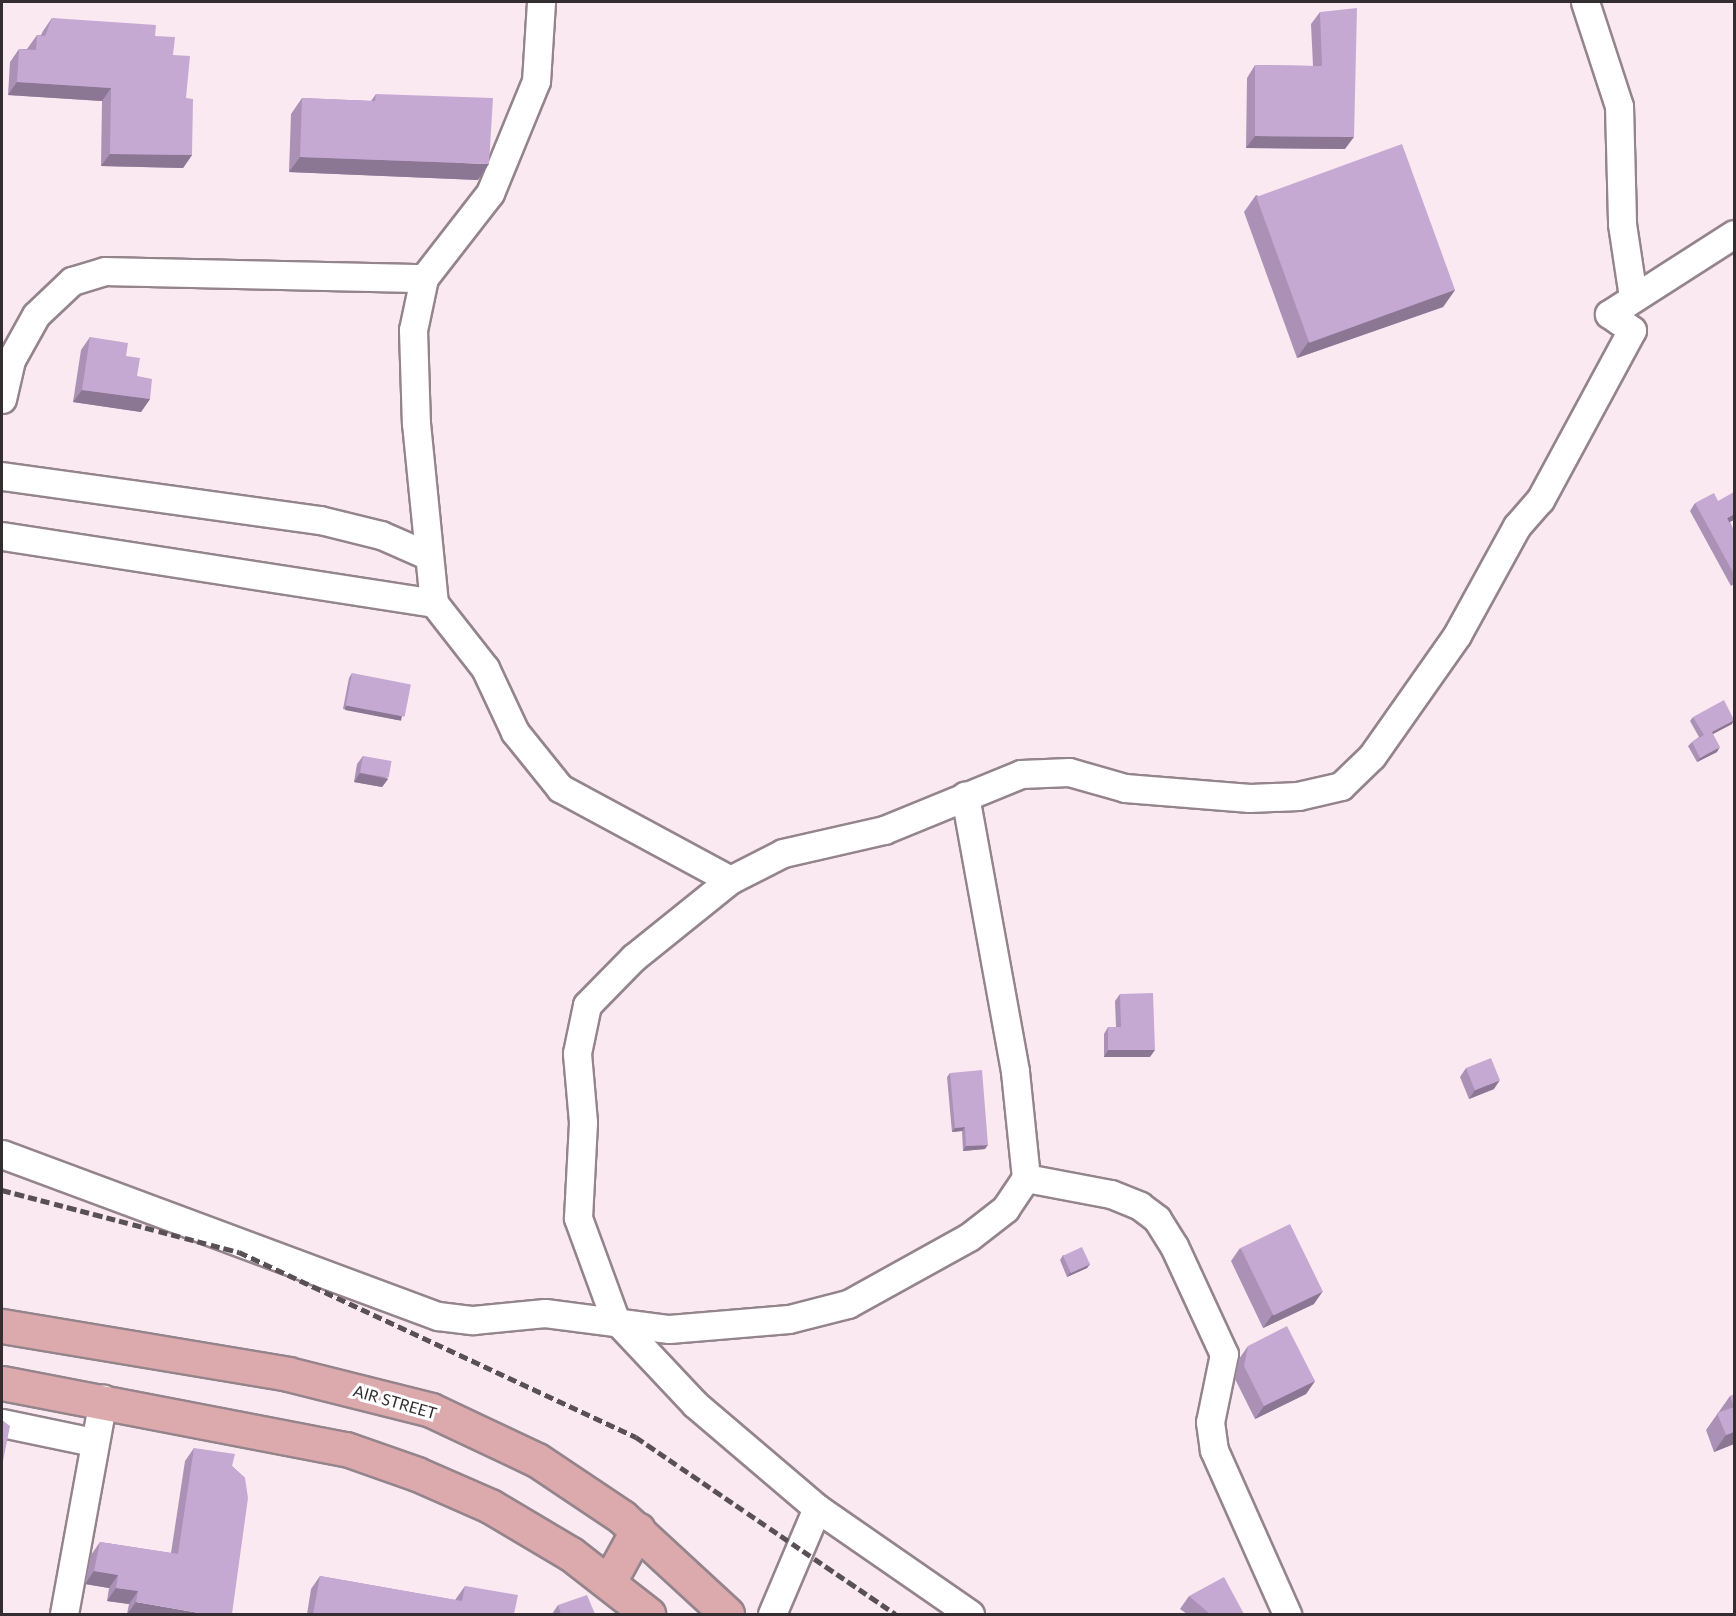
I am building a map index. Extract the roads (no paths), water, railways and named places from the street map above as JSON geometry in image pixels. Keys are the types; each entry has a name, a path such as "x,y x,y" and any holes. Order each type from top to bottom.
{"main road":[{"name":"AIR STREET","path":"2,1326 288,1374 430,1410 537,1460 638,1529 728,1614"},
{"path":"2,1383 103,1400 346,1449 417,1474 490,1506 609,1582 648,1614"},
{"path":"609,1582 638,1529"}],"street":[{"path":"541,2 536,81 490,193 424,278 413,330 434,603 485,668 515,732 560,788 730,880"},
{"path":"1586,2 1619,106 1622,224 1633,297"},
{"path":"970,1614 817,1508 695,1404 615,1318 578,1218 583,1122 580,1028 587,1005 608,981 730,880 783,853 884,830 1021,774 1069,772 1125,788 1250,798 1298,796 1341,786 1372,756 1457,635 1517,526 1540,500 1632,330 1609,314 1734,234"},
{"path":"2,399 11,360 36,315 72,281 105,271 424,278"},
{"path":"2,476 320,520 381,535 429,556"},
{"path":"2,536 434,603"},
{"path":"2,1154 438,1316 473,1320 545,1313 615,1318 669,1329 731,1327 848,1304 969,1237 1005,1209 1026,1178 1013,1060 965,796"},
{"path":"1026,1178 1111,1194 1140,1206 1158,1219 1174,1246 1224,1354 1210,1422 1214,1450 1287,1614"},
{"path":"63,1614 93,1442 103,1400"},
{"path":"2,1423 93,1442"},
{"path":"772,1614 817,1508"}],"railway":[{"path":"2,1190 239,1252 636,1437 895,1614"}]}
